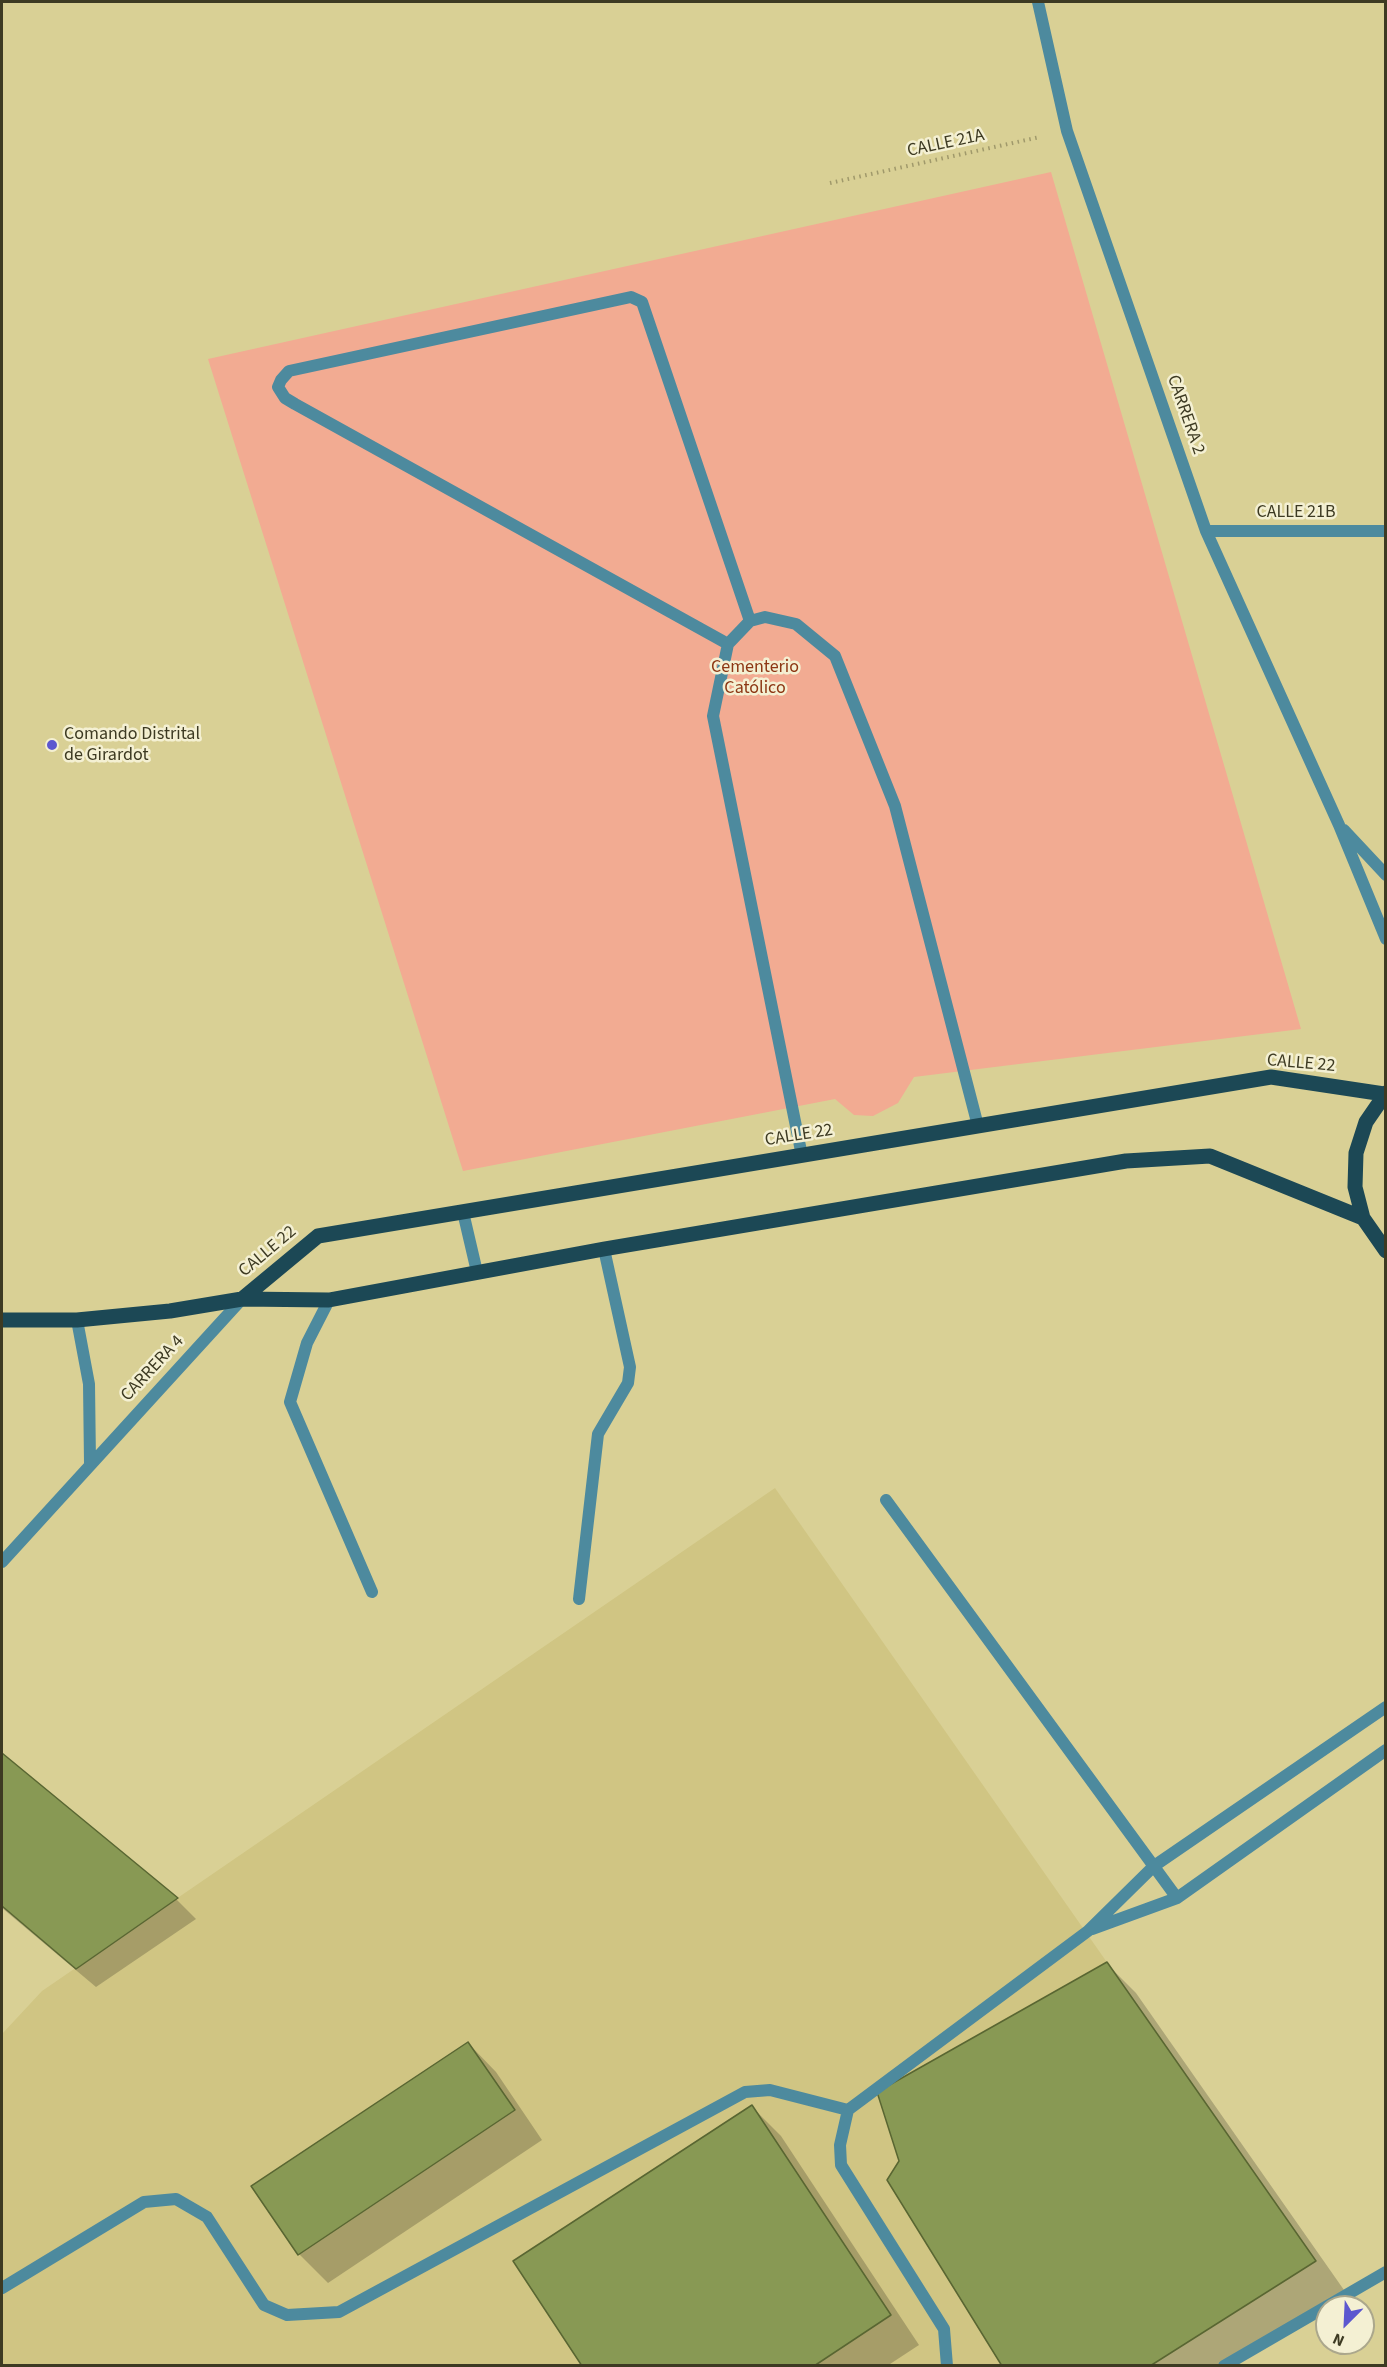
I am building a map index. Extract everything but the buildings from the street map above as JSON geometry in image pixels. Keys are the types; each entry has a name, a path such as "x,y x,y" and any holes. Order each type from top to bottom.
{"main road":[{"name":"CALLE 22","path":"242,1299 318,1236 1271,1077 1385,1094"},
{"path":"1385,1094 1366,1122 1356,1153 1355,1187 1364,1218 1386,1251"},
{"name":"CALLE 22","path":"2,1320 76,1320 170,1311 242,1299 329,1300 603,1249 1125,1161 1210,1156 1364,1218"}],"street":[{"name":"CARRERA 2","path":"1038,2 1067,131 1206,531 1339,825 1386,939"},
{"path":"728,644 295,404 285,398 278,387 280,380 289,371 620,299 631,297 642,302 750,621"},
{"name":"CALLE 21B","path":"1206,531 1386,531"},
{"path":"802,1156 713,716 728,644 750,621 765,617 796,624 835,656 895,806 978,1126"},
{"name":"CARRERA 2","path":"1339,825 1386,875"},
{"path":"463,1212 477,1272"},
{"path":"579,1599 598,1434 627,1383 630,1367 603,1249"},
{"name":"CARRERA 4","path":"2,1562 242,1299"},
{"path":"329,1300 307,1343 290,1402 372,1592"},
{"path":"76,1320 89,1384 90,1463"},
{"path":"886,1500 1177,1898"},
{"path":"947,2366 944,2329 842,2165 840,2145 848,2110 1088,1931 1154,1866 1386,1707"},
{"path":"1088,1931 1177,1898 1386,1750"},
{"path":"2,2288 144,2202 176,2199 207,2217 264,2305 287,2315 339,2312 745,2092 770,2090 848,2110"},
{"path":"1224,2366 1386,2272"}],"path":[{"name":"CALLE 21A","path":"830,183 1067,131"}],"shaded area":[{"path":"775,1488 1316,2261 1150,2365 2,2365 2,2034 42,1991"}],"green space":[{"name":"Cementerio Católico","path":"1051,172 1301,1029 914,1077 898,1103 873,1116 854,1115 835,1099 463,1171 208,359"}],"place":[{"name":"Comando Distrital de Girardot","path":"52,745"}]}
